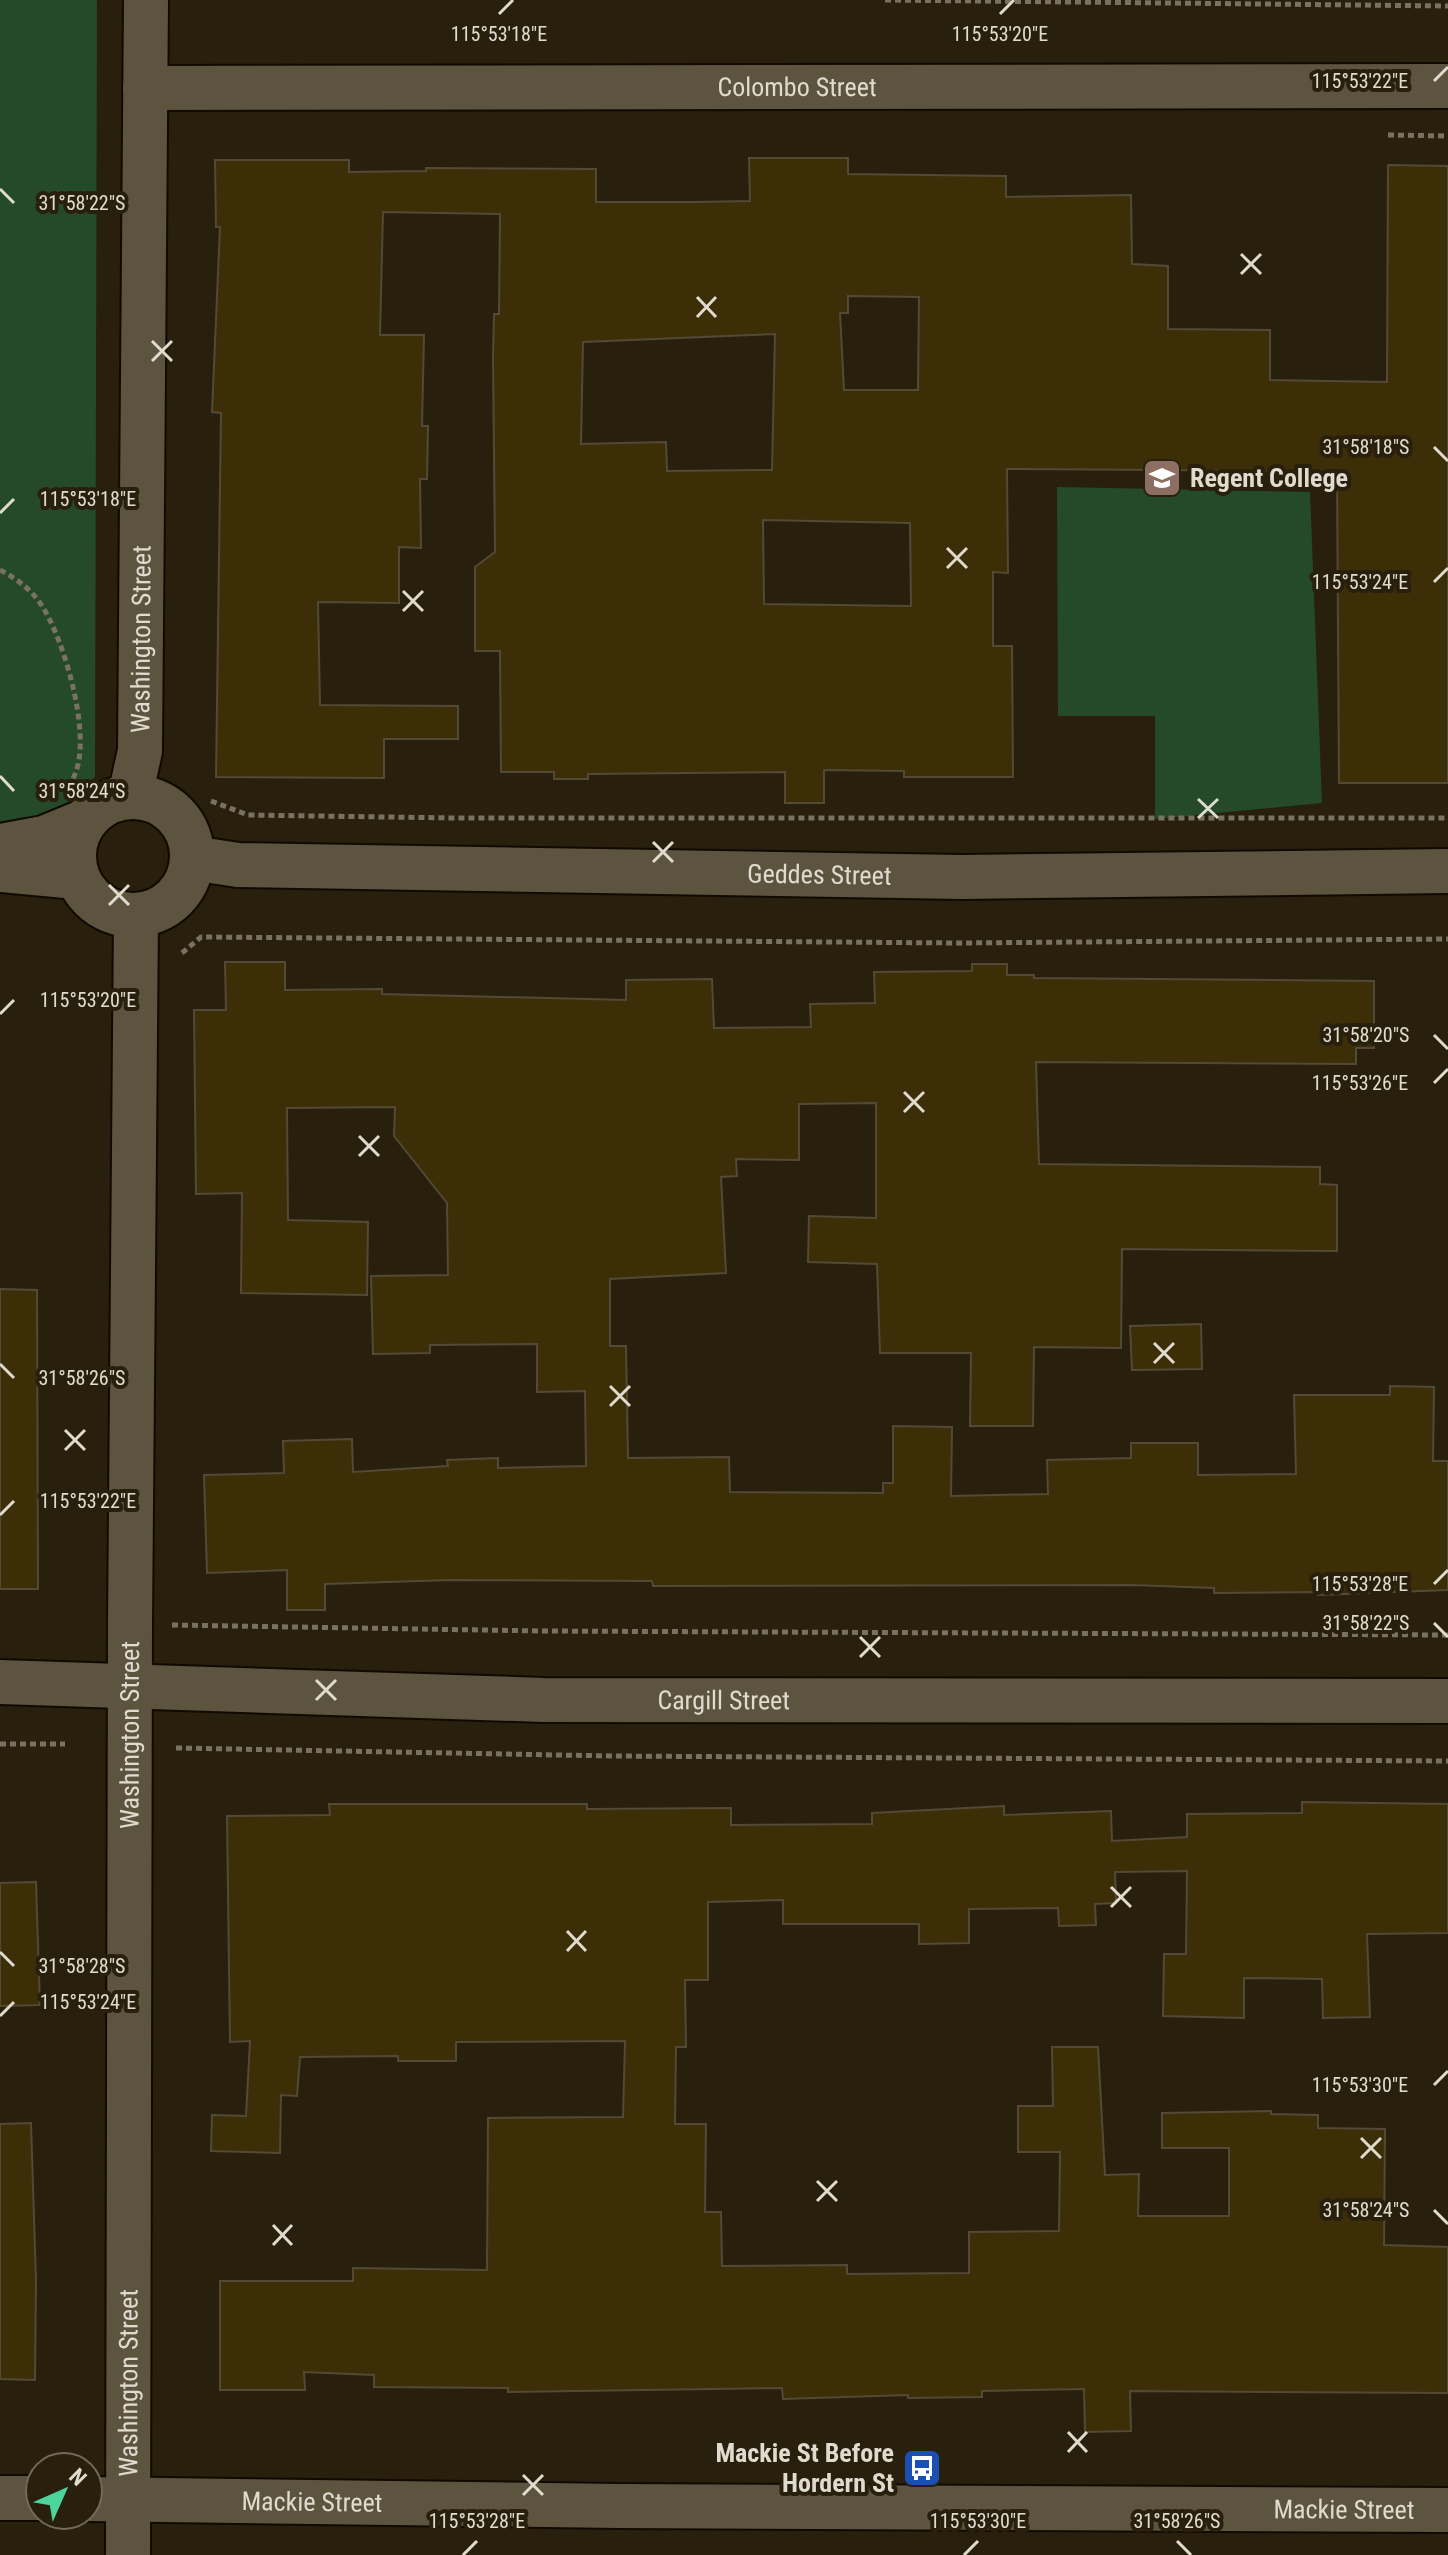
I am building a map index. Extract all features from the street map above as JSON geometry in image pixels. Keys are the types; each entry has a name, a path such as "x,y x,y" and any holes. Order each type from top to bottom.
{"street":[{"name":"Washington Street","path":"130,796 140,751 146,0"},
{"name":"Colombo Street","path":"145,88 1448,86"},
{"path":"0,846 44,838 76,803 130,796 147,798 174,814 190,842 192,858 189,875 169,904 136,916 107,910 83,890 73,858 76,803"},
{"name":"Geddes Street","path":"192,858 238,865 962,877 1448,871"},
{"path":"0,870 77,877"},
{"name":"Washington Street","path":"128,2555 108,2499 130,1684 136,916"},
{"name":"Cargill Street","path":"0,1682 544,1700 1448,1701"},
{"path":"0,2498 24,2498"},
{"name":"Mackie Street","path":"108,2499 618,2506 1448,2510"}],"path":[{"path":"885,0 1448,6"},
{"path":"0,570 20,582 42,605 58,637 82,748 76,803"},
{"path":"211,801 248,815 376,817 1448,818"},
{"path":"177,964 185,947 201,937 958,943 1448,939"},
{"path":"167,1625 542,1631 1448,1635"},
{"path":"0,1744 65,1744"},
{"path":"176,1748 629,1757 1448,1761"}],"green space":[{"path":"0,0 97,0 95,776 81,804 0,833"},
{"path":"1057,487 1310,492 1322,803 1155,819 1155,716 1058,716"}],"building":[{"path":"749,158 848,158 848,174 1006,176 1006,197 1131,195 1132,264 1168,266 1168,329 1270,330 1270,380 1387,382 1388,165 1448,166 1448,783 1339,783 1337,472 1168,470 1007,469 1008,573 993,572 993,646 1012,646 1013,777 904,777 904,771 824,770 824,803 785,803 785,772 588,774 588,779 554,779 554,772 501,772 500,651 475,651 475,567 495,552 493,357 494,314 499,314 500,214 383,212 380,335 424,335 422,426 428,426 427,479 420,479 421,548 399,547 399,603 318,602 320,705 458,706 458,739 384,739 384,778 216,777 221,413 212,412 220,227 216,227 215,160 349,160 349,172 426,171 426,168 596,169 596,202 750,201","holes":["848,296 919,297 918,390 844,390 840,313 848,313","775,334 772,470 667,471 666,442 581,444 583,342","763,520 910,523 911,606 764,604"]},
{"path":"225,962 285,962 285,990 382,989 382,994 626,1000 626,980 712,979 714,1028 811,1027 810,1004 875,1003 874,972 972,971 972,964 1007,964 1007,975 1034,975 1034,978 1374,981 1374,1048 1356,1048 1356,1064 1036,1062 1039,1164 1320,1167 1320,1184 1337,1185 1337,1251 1122,1249 1121,1348 1034,1347 1033,1426 970,1426 971,1353 880,1353 877,1264 808,1262 809,1216 876,1218 876,1103 799,1104 799,1160 736,1159 737,1176 721,1177 726,1273 610,1279 610,1346 626,1346 628,1458 729,1457 730,1492 883,1493 883,1483 893,1483 893,1426 952,1427 951,1496 1048,1494 1047,1460 1131,1458 1131,1443 1198,1443 1198,1475 1296,1474 1294,1395 1390,1395 1390,1386 1434,1387 1433,1461 1448,1461 1448,1590 1318,1595 1318,1592 1214,1593 1214,1588 1132,1585 653,1586 652,1581 451,1580 325,1584 325,1610 287,1610 287,1570 207,1573 204,1475 284,1473 283,1441 352,1439 353,1472 448,1466 447,1460 498,1458 498,1468 586,1466 585,1391 537,1392 537,1344 430,1345 430,1353 373,1354 371,1276 448,1275 447,1203 394,1136 395,1107 287,1108 288,1220 368,1222 367,1295 241,1293 242,1193 196,1194 194,1010 226,1010"},
{"path":"0,1289 37,1290 38,1589 0,1589"},
{"path":"1201,1324 1202,1369 1132,1370 1130,1326"},
{"path":"1302,1802 1448,1804 1448,1933 1367,1934 1370,2017 1323,2018 1322,1979 1244,1978 1244,2018 1163,2016 1164,1954 1186,1954 1187,1871 1115,1872 1116,1903 1095,1904 1096,1925 1059,1926 1058,1908 969,1909 969,1943 919,1944 919,1924 783,1924 783,1900 708,1902 708,1980 685,1980 686,2047 676,2047 675,2124 706,2124 705,2212 721,2212 722,2266 847,2265 847,2274 969,2273 969,2232 1059,2231 1060,2152 1018,2152 1018,2106 1053,2106 1052,2047 1098,2047 1105,2175 1139,2174 1138,2216 1229,2216 1229,2148 1162,2148 1162,2113 1271,2111 1271,2114 1318,2115 1318,2128 1385,2129 1384,2245 1448,2247 1448,2393 1130,2391 1131,2431 1085,2432 1084,2389 982,2391 982,2397 908,2398 908,2395 783,2399 782,2388 508,2392 508,2388 374,2387 374,2375 304,2372 305,2390 220,2390 220,2281 353,2281 353,2268 487,2270 488,2118 623,2117 625,2041 456,2042 456,2061 398,2061 398,2056 300,2057 297,2096 281,2095 280,2153 211,2151 212,2115 246,2116 250,2041 230,2042 227,1816 330,1815 329,1804 587,1804 587,1809 731,1808 731,1825 872,1824 872,1813 1004,1806 1004,1815 1111,1811 1112,1841 1187,1837 1187,1814 1302,1813"},
{"path":"36,1882 40,2005 0,2006 0,1883"},
{"path":"31,2123 36,2280 35,2380 0,2379 0,2124"}],"place":[{"name":"Regent College","path":"1162,478"},
{"name":"Mackie St Before Hordern St","path":"922,2468"}]}
